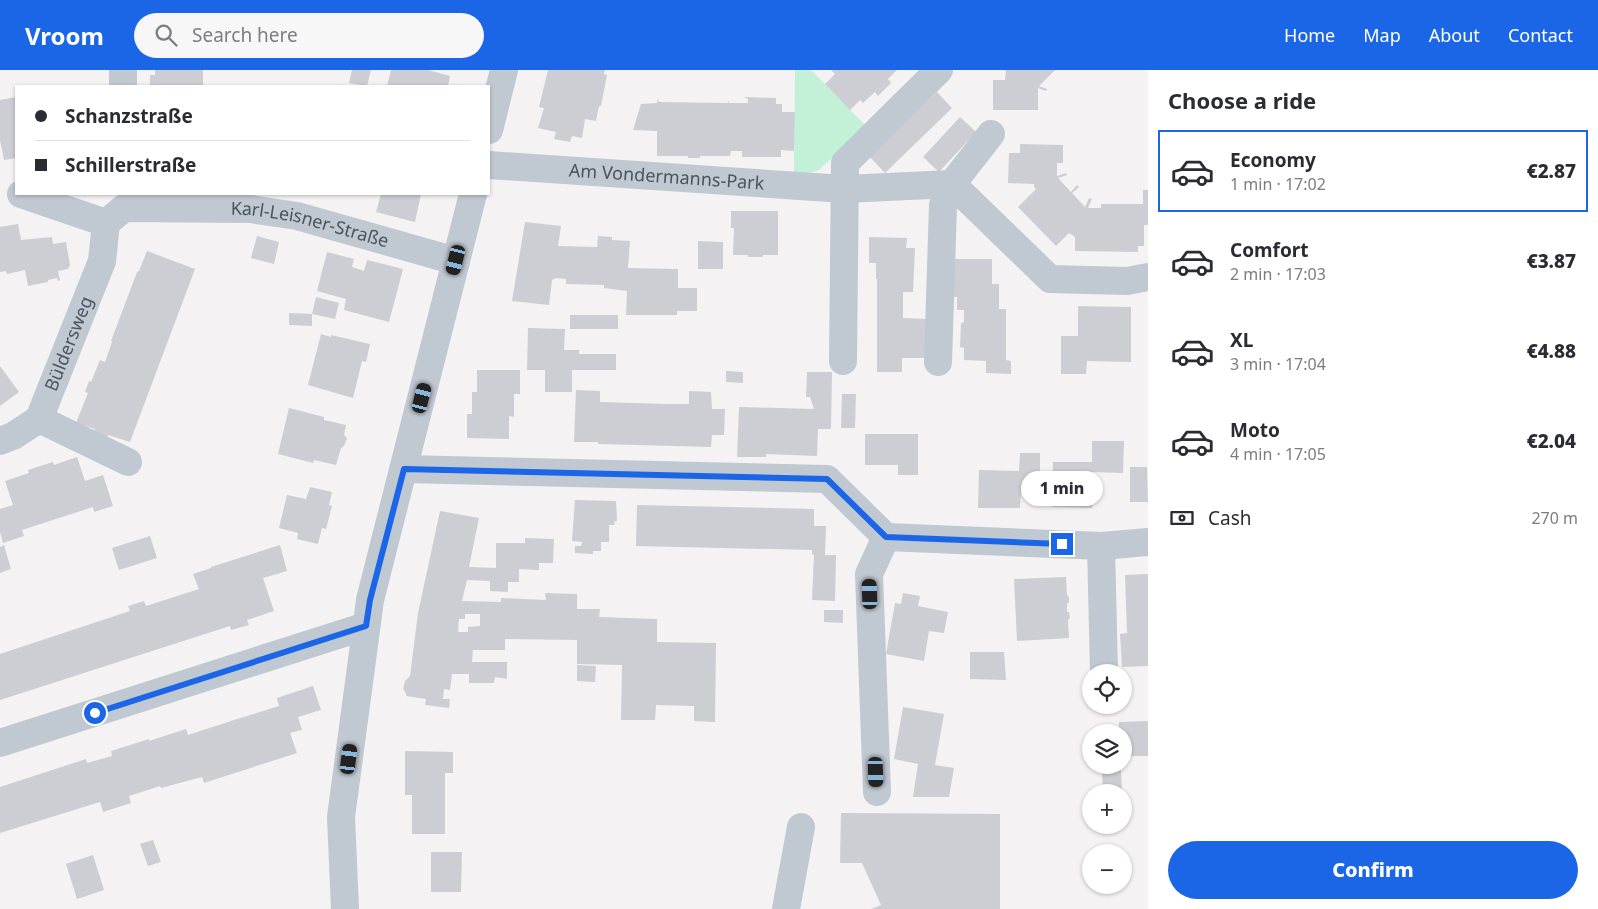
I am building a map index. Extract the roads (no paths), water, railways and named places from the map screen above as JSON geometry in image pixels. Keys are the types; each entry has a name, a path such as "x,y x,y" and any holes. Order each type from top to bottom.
{"street":[{"path":"123,70 123,85"},
{"path":"490,126 504,70"},
{"path":"843,361 845,164 939,70"},
{"path":"938,362 944,205 952,184 991,134"},
{"name":"Am Vondermanns-Park","path":"490,165 844,189 952,184"},
{"path":"952,184 1050,279 1127,282 1148,277"},
{"path":"0,189 5,188 15,192"},
{"name":"Karl-Leisner-Straße","path":"28,195 118,208 250,209 288,215 456,260"},
{"path":"345,909 341,816 370,600 473,195"},
{"name":"Büldersweg","path":"39,419 102,261 118,208"},
{"path":"0,441 13,436 39,419 128,462"},
{"path":"404,469 827,479 886,537 1101,546 1148,542"},
{"path":"877,792 869,574 886,537"},
{"path":"1101,546 1104,664"},
{"path":"0,743 366,626"},
{"path":"786,909 801,827"}]}
